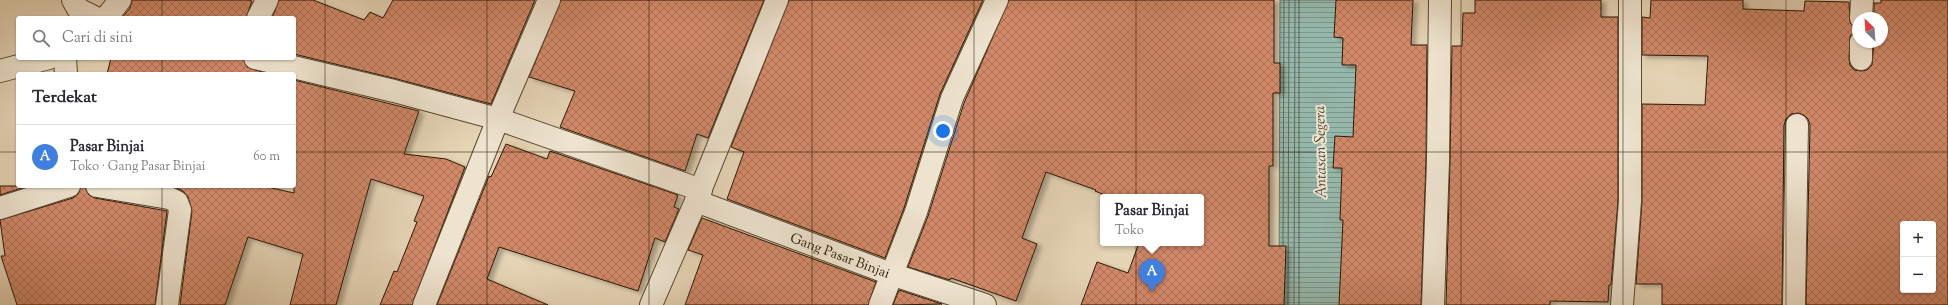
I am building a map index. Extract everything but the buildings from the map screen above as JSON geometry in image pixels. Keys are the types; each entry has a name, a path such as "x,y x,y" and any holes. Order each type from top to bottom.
{"street":[{"path":"108,16 120,0"},
{"path":"259,16 268,0"},
{"path":"424,305 498,119 549,0"},
{"path":"651,305 698,195 777,0"},
{"path":"880,305 916,212 952,98 997,0"},
{"path":"1433,305 1438,161 1440,0"},
{"path":"1622,305 1630,201 1630,0"},
{"path":"1861,12 1862,0"},
{"path":"0,71 41,60"},
{"path":"64,60 66,72"},
{"name":"Gang Pasar Binjai","path":"262,60 394,91 498,119 698,195 891,274 985,305"},
{"path":"1794,305 1797,126"},
{"path":"0,208 63,188"},
{"path":"109,188 169,198 178,204 180,210 167,305"}],"water":[{"name":"Antasan Segera","path":"1280,0 1374,0 1378,305 1279,305"}],"place":[{"name":"Pasar Binjai","path":"1152,292"}]}
